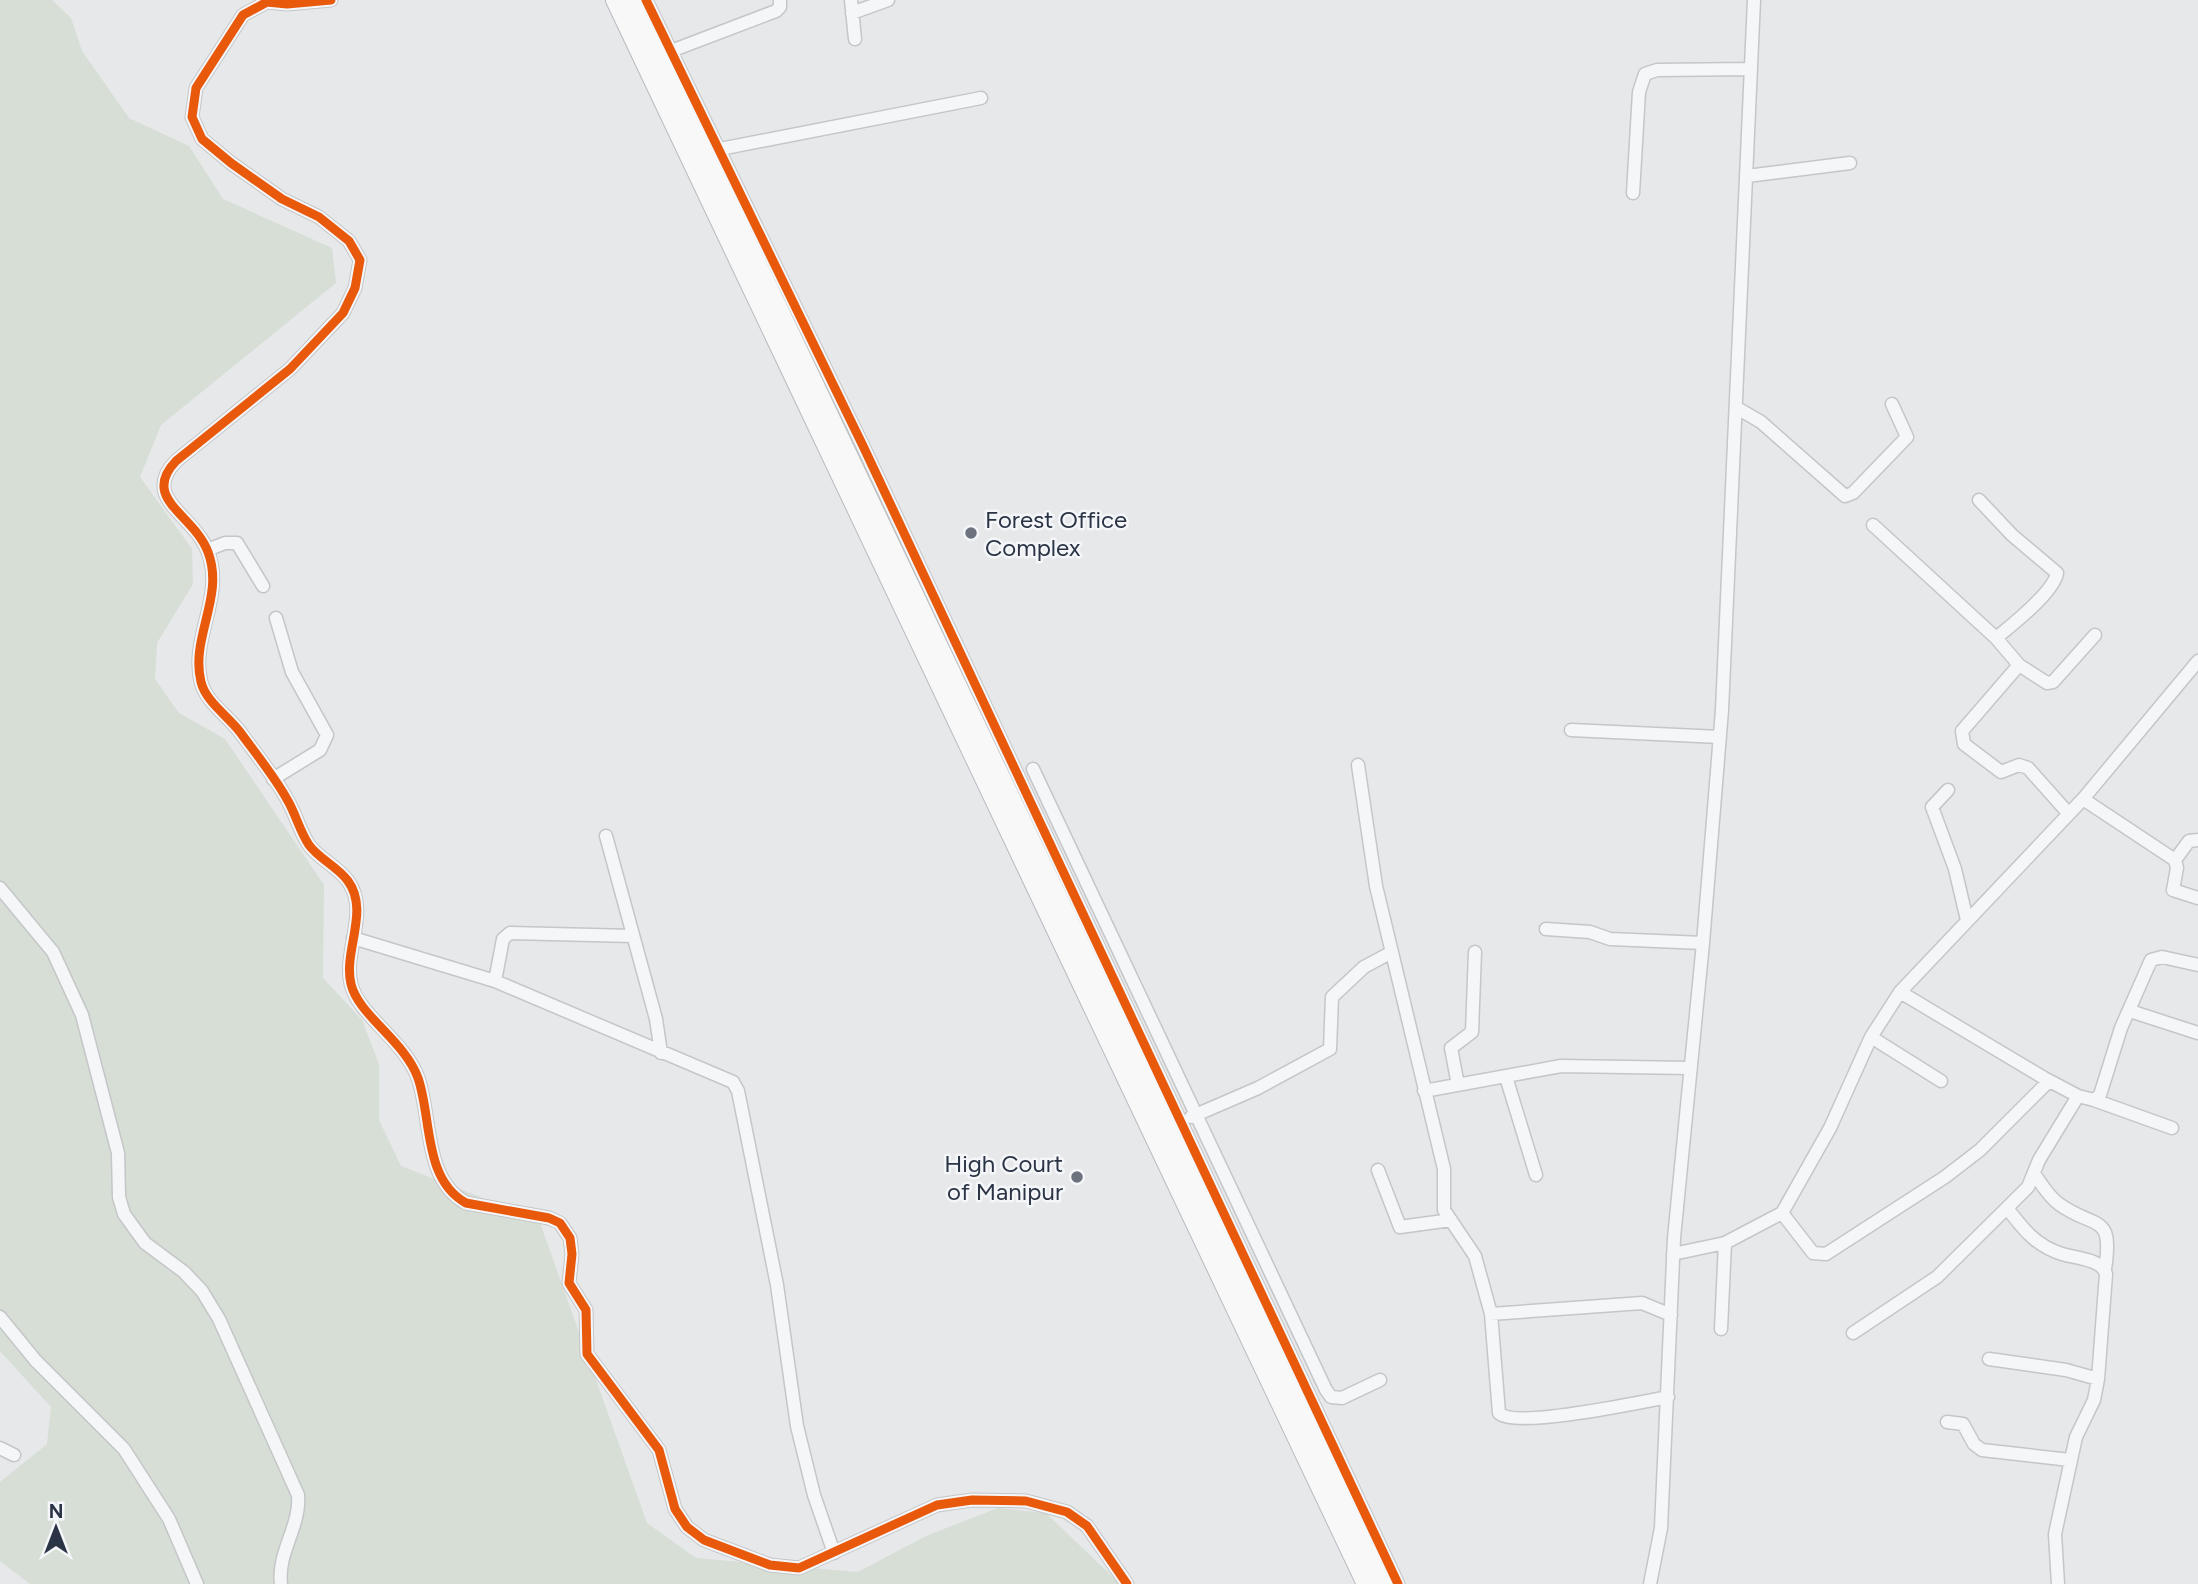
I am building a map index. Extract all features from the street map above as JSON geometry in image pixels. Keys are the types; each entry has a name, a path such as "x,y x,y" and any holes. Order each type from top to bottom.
{"highway":[{"path":"615,0 1366,1584"},
{"path":"632,0 1384,1584"}],"street":[{"path":"331,0 287,4 267,2 253,7 232,29 200,80 194,98 193,122 202,139 269,192 319,217 356,250 360,260 350,302 329,329 290,369 165,472 162,485 166,496 190,523 207,550 214,591 201,642 202,685 288,801 310,846 347,880 354,891 357,911 350,983 355,997 409,1059 424,1104 429,1141 447,1186 455,1197 466,1203 549,1218 560,1223 566,1230 572,1254 569,1283 587,1316 587,1354 659,1450 669,1494 680,1519 704,1540 770,1565 799,1568 937,1505 972,1500 1026,1501 1068,1513 1087,1526 1127,1584"},
{"path":"646,0 720,149 1398,1584"},
{"path":"671,51 776,11 780,7 780,0"},
{"path":"855,39 852,7 888,0"},
{"path":"1650,1584 1661,1528 1673,1254 1720,737 1754,0"},
{"path":"1633,193 1639,92 1645,74 1657,70 1750,69"},
{"path":"720,149 981,98"},
{"path":"1747,176 1850,163"},
{"path":"1737,408 1761,422 1845,496 1853,493 1907,437 1892,404"},
{"path":"1979,500 2012,534 2057,573 2055,580 2026,612 1996,638"},
{"path":"1873,524 1996,638 2019,665 2047,683 2053,682 2095,635"},
{"path":"207,550 225,542 237,542 263,586"},
{"path":"273,779 320,750 327,735 292,672 276,618"},
{"path":"2019,665 1975,714 1962,731 1961,740 1998,771 2004,772 2019,765 2028,768 2069,814"},
{"path":"1673,1254 1725,1243 1782,1213 1830,1128 1871,1037 1900,992 2083,799 2196,668"},
{"path":"1571,730 1720,737"},
{"path":"1358,765 1376,886 1444,1168 1444,1210 1475,1256 1491,1314 1494,1378 1499,1413 1503,1416 1578,1413 1668,1397"},
{"path":"1033,769 1326,1390 1335,1399 1342,1398 1380,1380"},
{"path":"1948,790 1932,807 1955,869 1968,920"},
{"path":"2083,799 2175,860 2177,868 2173,890 2198,898"},
{"path":"606,836 656,1019 661,1053"},
{"path":"2175,860 2189,841 2198,840"},
{"path":"0,888 53,953 82,1015 118,1153 119,1197 124,1214 145,1244 184,1272 202,1291 219,1320 298,1495 296,1515 281,1558 281,1584"},
{"path":"1546,929 1590,932 1609,939 1703,943"},
{"path":"495,981 503,939 510,933 633,936"},
{"path":"353,938 495,981 661,1053 727,1077 738,1091 777,1285 797,1426 814,1495 834,1553"},
{"path":"1458,1085 1451,1048 1472,1032 1475,952"},
{"path":"1181,1121 1258,1088 1330,1049 1332,997 1364,967 1392,953"},
{"path":"2094,1100 2100,1095 2121,1028 2151,960 2162,957 2198,965"},
{"path":"1900,992 2078,1096 2172,1128"},
{"path":"2130,1011 2198,1033"},
{"path":"1871,1037 1941,1081"},
{"path":"1424,1091 1561,1066 1690,1068"},
{"path":"1506,1077 1536,1175"},
{"path":"1782,1213 1813,1253 1826,1254 1963,1164 2004,1128 2049,1081"},
{"path":"1853,1333 1937,1277 1969,1241 2028,1187 2039,1160 2078,1096"},
{"path":"1378,1170 1400,1227 1451,1220"},
{"path":"2035,1175 2058,1203 2103,1228 2109,1243 2094,1400 2076,1437 2053,1547 2058,1584"},
{"path":"2007,1208 2028,1236 2045,1247 2099,1264 2105,1269"},
{"path":"1721,1329 1725,1243"},
{"path":"1491,1314 1642,1303 1671,1315"},
{"path":"0,1317 36,1361 124,1449 169,1519 197,1584"},
{"path":"1989,1359 2066,1370 2098,1378"},
{"path":"1947,1422 1963,1424 1974,1444 1982,1450 2070,1460"},
{"path":"0,1448 14,1455"}],"shaded area":[{"path":"0,0 52,0 71,18 82,51 129,118 189,146 223,199 332,248 336,283 161,425 140,477 192,549 193,584 157,643 155,679 179,713 225,739 324,885 323,978 362,1020 379,1064 379,1120 401,1166 539,1220 647,1523 696,1558 858,1572 926,1536 998,1508 1046,1513 1120,1584 30,1584 0,1561 0,1482 47,1444 51,1407 0,1351"}],"cycle path":[{"path":"331,0 287,4 267,2 243,15 196,88 192,117 202,139 231,163 282,199 319,217 349,241 360,260 355,288 343,313 290,369 176,461 166,474 164,486 173,506 201,539 212,569 213,585 200,649 201,682 212,702 240,732 277,783 309,845 344,876 354,893 357,918 350,958 351,984 363,1007 412,1065 418,1078 431,1146 442,1179 452,1192 466,1203 549,1218 560,1223 570,1238 572,1254 569,1283 586,1310 587,1354 659,1450 675,1509 687,1527 704,1540 770,1565 799,1568 937,1505 972,1500 1026,1501 1067,1512 1087,1526 1127,1584"},
{"path":"646,0 864,448 1398,1584"}],"place":[{"name":"Forest Office Complex","path":"971,533"},
{"name":"High Court of Manipur","path":"1077,1177"}]}
